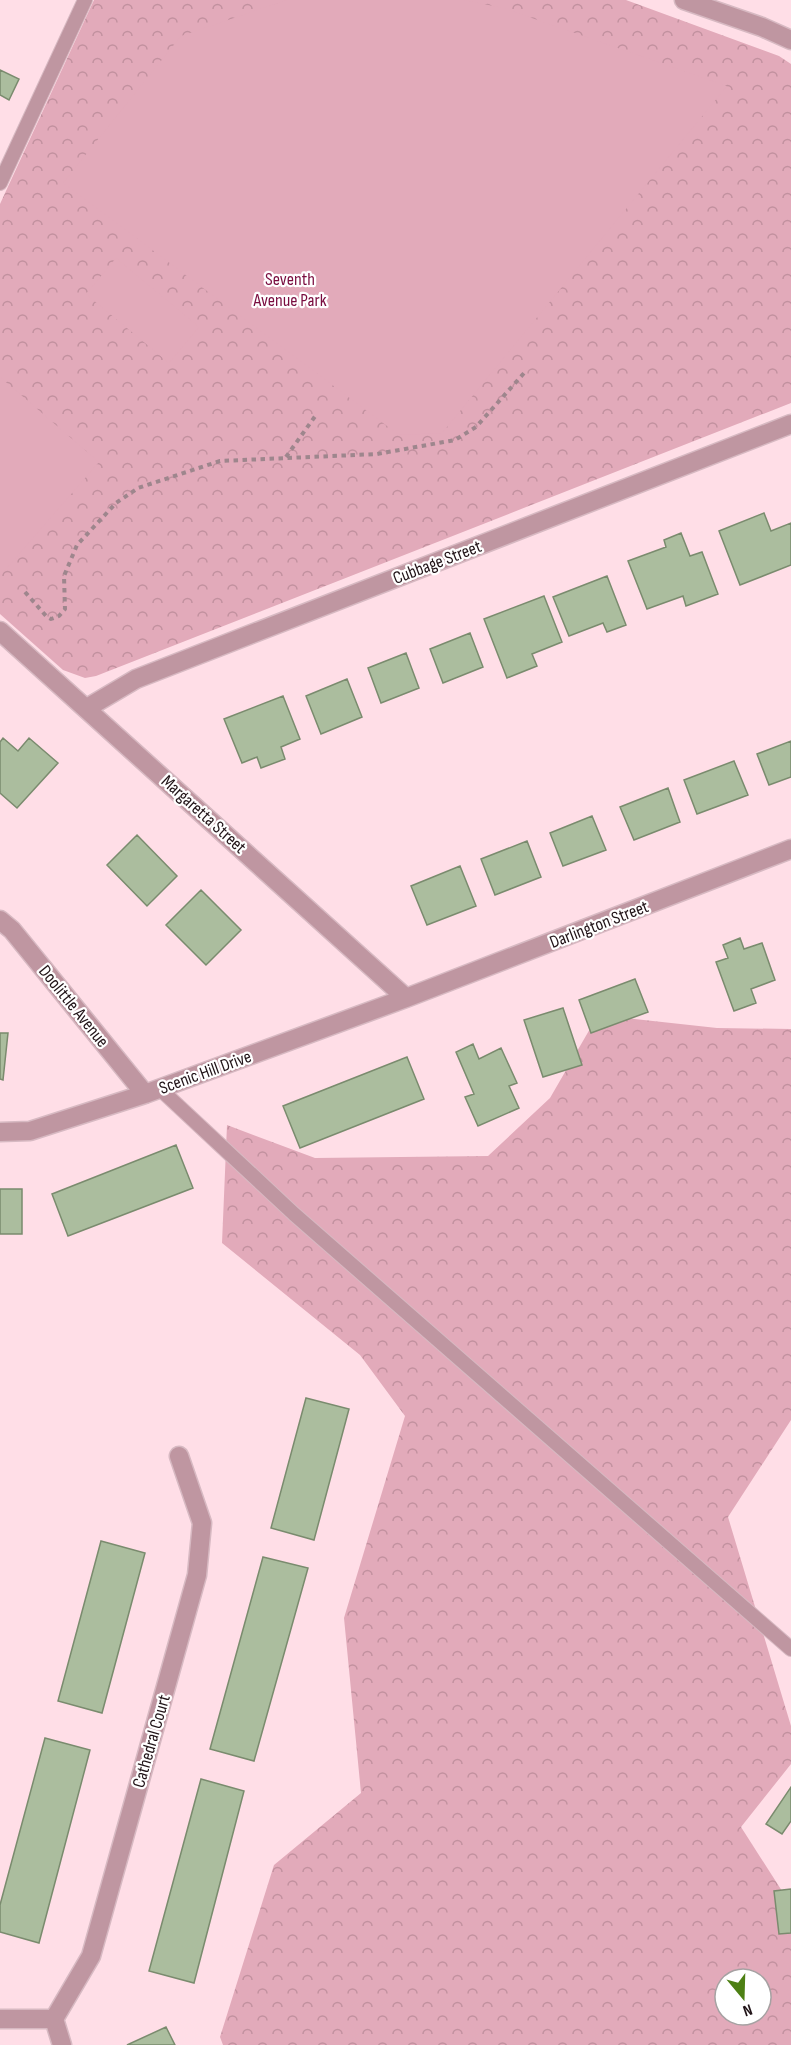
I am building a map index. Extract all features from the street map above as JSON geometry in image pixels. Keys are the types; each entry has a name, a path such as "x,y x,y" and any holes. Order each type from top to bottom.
{"street":[{"path":"684,0 762,27 791,40"},
{"name":"Cubbage Street","path":"87,708 136,679 791,424"},
{"name":"Margaretta Street","path":"0,631 406,998"},
{"name":"Darlington Street","path":"406,998 791,849"},
{"name":"Doolittle Avenue","path":"0,920 12,930 152,1091"},
{"name":"Scenic Hill Drive","path":"0,1132 30,1131 152,1091 406,998"},
{"name":"Cathedral Court","path":"54,2019 91,1956 197,1575 202,1523 179,1456"},
{"path":"0,2019 54,2019 62,2045"}],"lane":[{"path":"0,183 85,0"},
{"path":"152,1091 791,1649"}],"path":[{"path":"25,592 47,617 51,619 59,616 65,609 64,576 77,545 116,503 138,488 220,461 377,454 455,440 476,427 525,372"},
{"path":"286,458 316,415"}],"green space":[{"name":"Seventh Avenue Park","path":"94,0 626,0 779,56 791,64 791,403 96,676 85,678 63,670 0,614 0,204"},
{"path":"287,0 464,0 503,8 727,86 442,433 399,435 63,183 181,36"},
{"path":"116,258 199,327 169,363 86,294"},
{"path":"0,377 99,462 0,576"},
{"path":"598,1015 717,1028 791,1029 791,1420 728,1517 791,1726 791,1764 741,1827 791,1905 791,2045 223,2045 220,2037 274,1865 361,1793 344,1618 405,1416 360,1355 222,1243 227,1125 315,1158 488,1156 550,1098"}],"building":[{"path":"0,70 19,79 9,100 0,95"},
{"path":"764,513 771,531 791,523 791,565 740,585 719,531"},
{"path":"681,533 690,556 702,552 718,594 686,606 683,596 647,609 628,561 666,547 664,540"},
{"path":"607,576 626,625 607,632 603,623 569,636 553,597"},
{"path":"544,596 562,642 532,654 537,666 507,678 484,619"},
{"path":"470,633 483,667 443,683 430,649"},
{"path":"406,653 419,688 381,703 368,668"},
{"path":"347,679 362,717 321,734 306,696"},
{"path":"283,696 300,739 281,747 285,759 261,768 257,757 242,763 224,719"},
{"path":"3,738 18,751 29,738 58,763 17,808 0,793 0,742"},
{"path":"791,741 791,777 769,785 757,754"},
{"path":"734,761 748,795 697,814 684,780"},
{"path":"668,788 680,822 634,840 620,807"},
{"path":"592,816 606,850 563,866 550,833"},
{"path":"137,835 177,876 147,906 107,865"},
{"path":"527,841 541,877 495,895 481,859"},
{"path":"460,866 476,906 427,925 411,886"},
{"path":"201,890 241,930 206,965 166,925"},
{"path":"740,938 744,949 762,943 775,980 751,989 756,1003 734,1011 716,962 728,958 723,945"},
{"path":"635,979 648,1012 591,1033 579,1000"},
{"path":"563,1008 582,1065 543,1077 524,1020"},
{"path":"0,1033 8,1033 3,1080 0,1079"},
{"path":"473,1044 479,1059 501,1048 517,1083 509,1086 519,1108 478,1126 465,1097 474,1094 456,1052"},
{"path":"407,1057 424,1099 300,1148 283,1106"},
{"path":"176,1145 193,1188 68,1236 52,1194"},
{"path":"0,1189 22,1189 22,1234 0,1234"},
{"path":"306,1398 349,1409 314,1540 271,1528"},
{"path":"101,1541 145,1553 102,1713 58,1701"},
{"path":"263,1557 308,1568 254,1761 210,1749"},
{"path":"45,1738 90,1750 39,1943 0,1932 0,1905"},
{"path":"201,1779 244,1791 194,1983 149,1971"},
{"path":"791,1787 791,1821 782,1834 766,1824"},
{"path":"791,1889 791,1933 779,1934 774,1891"},
{"path":"166,2027 175,2045 127,2045"}]}
